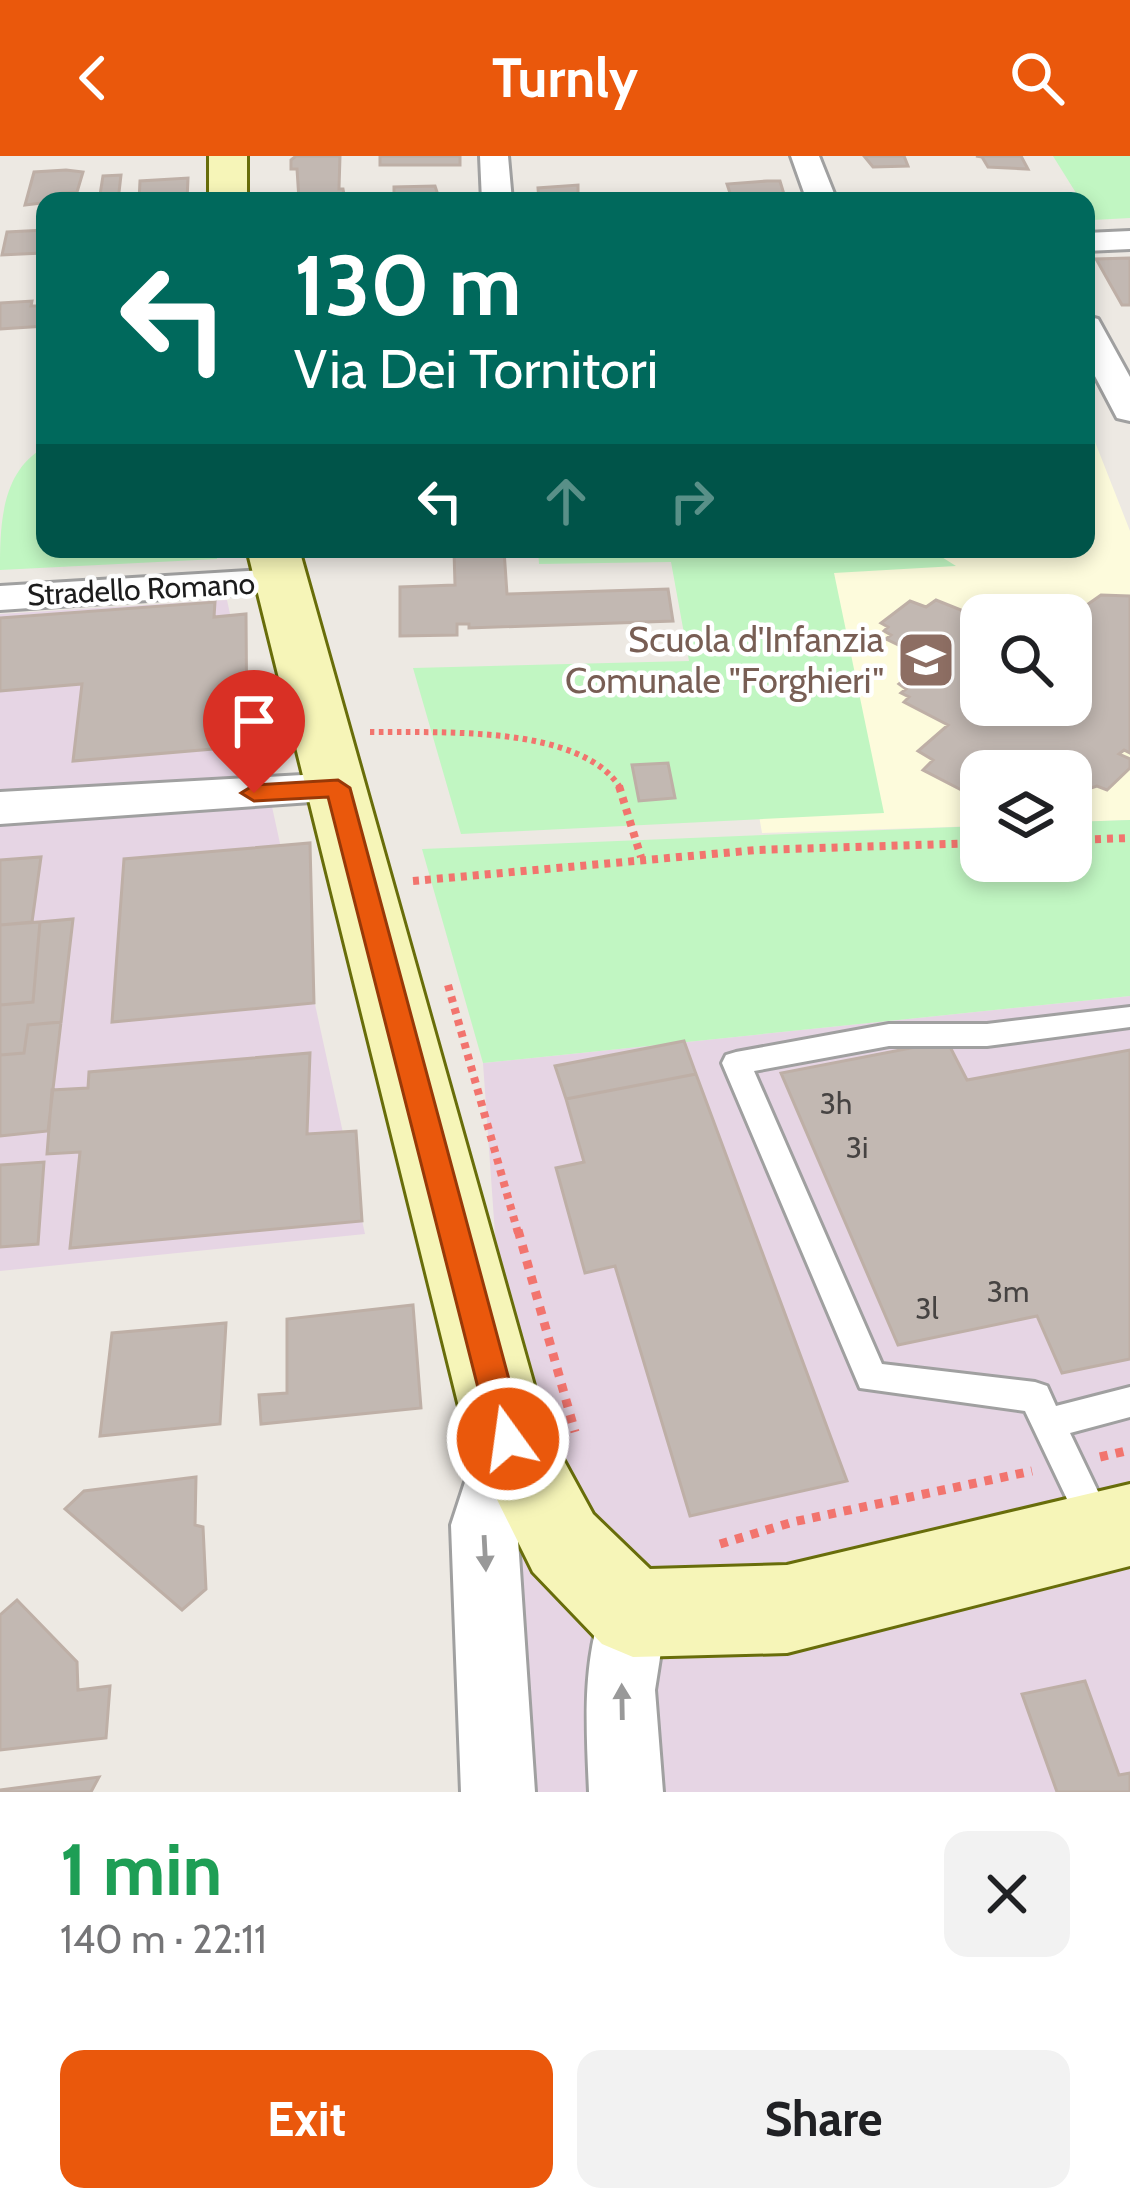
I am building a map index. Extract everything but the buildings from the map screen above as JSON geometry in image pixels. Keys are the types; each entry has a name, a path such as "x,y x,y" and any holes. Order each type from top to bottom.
{"street":[{"path":"228,156 228,192"},
{"path":"494,156 496,192"},
{"path":"805,156 819,192"},
{"path":"1095,241 1130,239"},
{"path":"1095,343 1130,408"},
{"path":"278,565 353,760 508,1439 562,1543 633,1613 787,1609 1100,1508"},
{"name":"Stradello Romano","path":"0,598 278,565"},
{"path":"0,808 353,760"},
{"path":"498,1792 484,1525 508,1439"},
{"path":"626,1792 620,1690 633,1613"}],"lane":[{"path":"1100,1508 1035,1397 872,1378 736,1063 889,1035 987,1035 1130,1017"},
{"path":"1048,1423 1130,1402"}],"path":[{"path":"353,760 449,733 560,748 600,762 631,810 642,858"},
{"path":"1092,839 1130,838"},
{"path":"419,903 411,881 642,858 960,844"},
{"path":"442,968 465,1034 580,1448"},
{"path":"705,1548 793,1522 1100,1508 1130,1450"}],"shaded area":[{"path":"1095,442 1130,531 1130,820 1092,821 1092,750 960,750 960,827 762,833 715,558 1095,558"},
{"path":"227,600 365,1234 0,1271 0,614"},
{"path":"1130,996 1130,1792 534,1792 483,1063"}],"green space":[{"path":"1053,156 1130,156 1130,218 1095,220 1095,192 1075,192"},
{"path":"36,453 36,558 217,559 0,570 6,501"},
{"path":"539,558 943,558 956,566 834,573 884,813 461,834 413,668 689,661 671,562 539,564"},
{"path":"1130,820 1130,996 483,1063 422,849 960,827 960,882 1092,882 1092,821"}],"place":[{"name":"Scuola d'Infanzia Comunale \"Forghieri\"","path":"926,660"}],"route":[{"path":"254,793 338,788 508,1439"}]}
